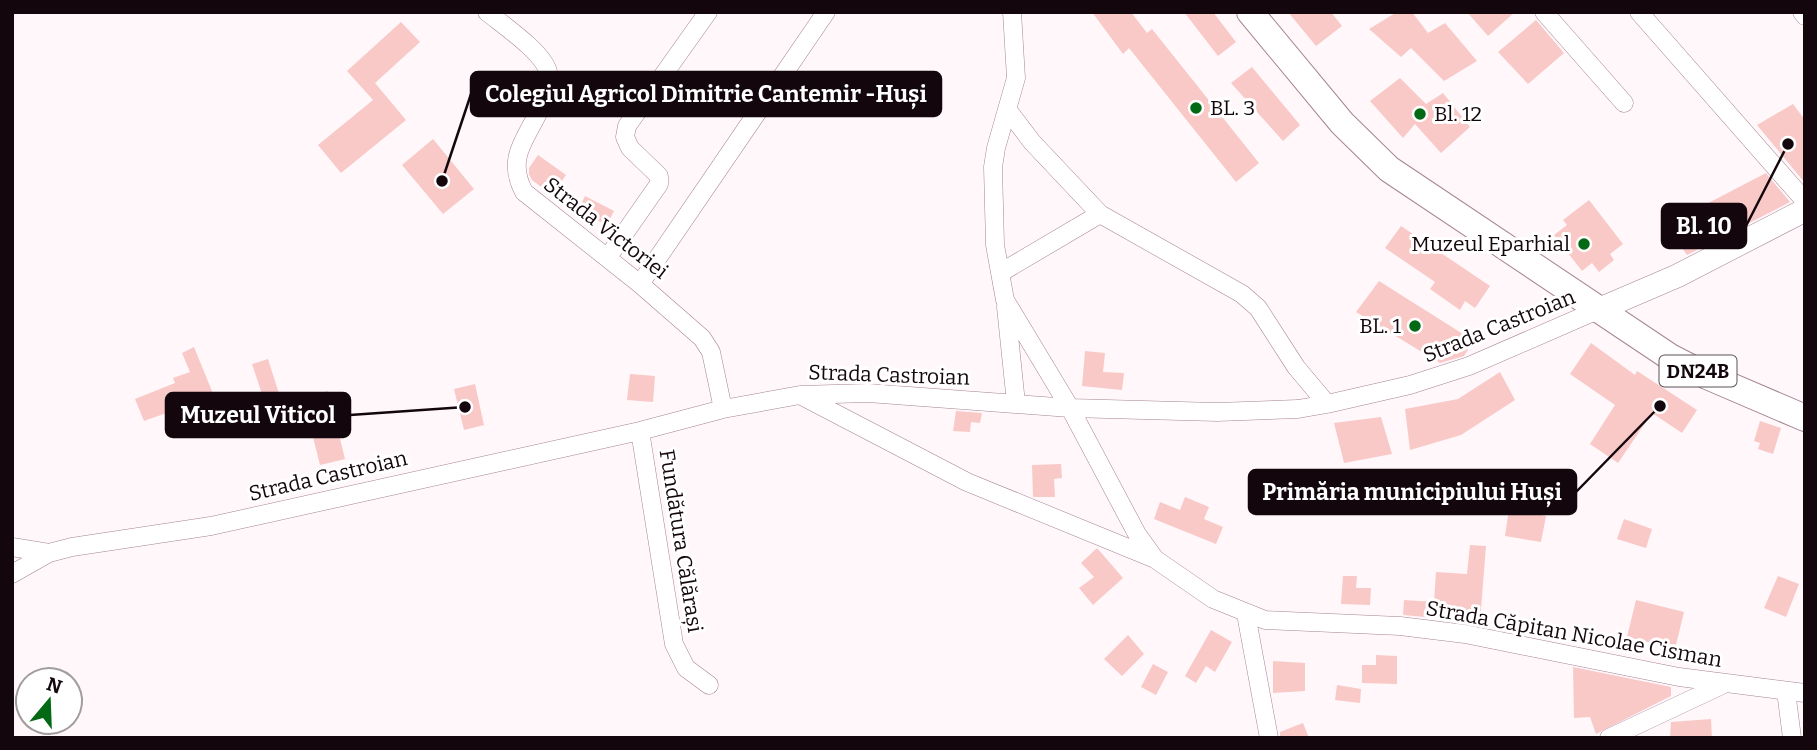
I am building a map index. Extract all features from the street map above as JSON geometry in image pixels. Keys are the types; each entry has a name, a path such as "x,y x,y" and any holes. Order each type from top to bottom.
{"highway":[{"name":"DN24B","path":"1250,12 1342,123 1390,169 1679,362 1805,418"}],"main road":[{"path":"1600,309 1677,276 1805,210"}],"street":[{"name":"Strada Victoriei","path":"487,12 540,57 549,73 543,107 516,156 514,174 524,192 608,257 702,338 711,352 723,409"},
{"path":"608,257 659,184 659,176 630,148 625,137 627,126 708,12"},
{"path":"640,284 826,12"},
{"path":"1012,12 1016,78 993,167 995,245 1005,300 1016,403"},
{"path":"1544,12 1624,103"},
{"path":"1639,12 1805,201"},
{"path":"1007,109 1032,142 1100,214 1242,294 1258,308 1296,367 1327,404"},
{"path":"1000,273 1100,214"},
{"path":"1005,300 1070,408 1137,534 1155,559"},
{"name":"Strada Castroian","path":"49,553 131,536 211,526 640,431 723,409 800,395 878,393 1070,408 1217,411 1298,409 1410,385 1469,366 1600,309"},
{"name":"Strada Căpitan Nicolae Cisman","path":"800,395 967,482 1155,559 1213,599 1246,614 1283,622 1400,626 1465,634 1722,685 1805,693"},
{"name":"Fundătura Călărași","path":"640,431 674,644 686,668 709,685"},
{"path":"12,547 49,553"},
{"path":"12,574 49,553"},
{"path":"1246,614 1269,738"},
{"path":"1609,738 1722,685"},
{"path":"1786,691 1792,738"}],"building":[{"name":"BL. 3","path":"1092,12 1131,12 1147,33 1152,29 1259,163 1236,182 1129,48 1123,54"},
{"path":"1184,12 1213,12 1236,42 1218,56"},
{"path":"1288,12 1331,12 1342,26 1316,46"},
{"path":"1397,12 1412,12 1428,33 1445,23 1477,61 1444,81 1411,48 1401,57 1369,29"},
{"path":"1467,12 1515,12 1488,36"},
{"path":"1536,20 1564,53 1528,84 1498,52"},
{"path":"401,22 420,42 375,83 406,120 341,173 318,145 373,100 347,71"},
{"path":"1252,67 1300,125 1283,141 1231,83"},
{"name":"Bl. 12","path":"1400,78 1426,104 1443,93 1470,127 1441,153 1415,124 1403,138 1370,101"},
{"path":"1793,104 1805,120 1805,183 1757,125"},
{"path":"433,139 474,189 443,214 402,165"},
{"path":"538,155 566,175 552,195 532,180 529,174 529,168"},
{"path":"1766,173 1790,202 1687,255 1666,225"},
{"path":"585,196 614,211 607,225 578,211"},
{"path":"1589,200 1623,244 1610,254 1614,260 1599,272 1592,263 1582,271 1554,235 1567,225 1563,220"},
{"path":"1401,226 1490,286 1475,308 1465,301 1460,310 1430,289 1435,282 1385,248"},
{"name":"BL. 1","path":"1379,281 1474,341 1464,356 1440,363 1356,312"},
{"path":"1591,343 1635,375 1637,371 1697,410 1682,433 1652,413 1618,463 1590,444 1615,405 1570,374"},
{"path":"194,347 214,396 144,421 135,399 175,383 173,378 190,372 182,353"},
{"path":"1085,351 1105,353 1103,372 1124,373 1122,390 1082,386"},
{"path":"268,359 288,422 273,427 252,364"},
{"path":"1500,372 1515,400 1461,435 1410,450 1405,409 1458,399"},
{"path":"630,374 655,376 653,402 627,400"},
{"path":"475,384 484,425 464,430 454,389"},
{"path":"328,391 345,459 320,465 303,397"},
{"path":"956,411 982,413 980,423 971,422 970,432 953,431"},
{"path":"1381,417 1392,454 1344,463 1334,423"},
{"path":"1760,421 1781,428 1773,454 1758,449 1760,443 1754,441"},
{"path":"1061,464 1062,478 1054,479 1055,497 1033,497 1032,465"},
{"path":"1185,497 1209,507 1204,519 1223,527 1216,544 1154,519 1160,502 1180,510"},
{"path":"1509,509 1546,516 1541,542 1505,536"},
{"path":"1624,519 1652,529 1646,548 1617,539"},
{"path":"1470,545 1486,546 1480,622 1403,615 1404,600 1434,602 1436,572 1467,574"},
{"path":"1097,548 1123,578 1093,605 1079,588 1094,577 1081,563"},
{"path":"1343,576 1357,576 1356,588 1371,588 1370,605 1341,604"},
{"path":"1778,576 1799,584 1786,617 1764,608"},
{"path":"1636,600 1684,612 1675,649 1627,637"},
{"path":"1211,630 1232,642 1215,672 1206,666 1196,683 1185,676"},
{"path":"1128,635 1144,654 1122,676 1104,659"},
{"path":"1376,655 1397,656 1397,684 1362,683 1362,665 1376,665"},
{"path":"1273,661 1305,663 1305,691 1273,693"},
{"path":"1153,664 1168,672 1156,695 1141,687"},
{"path":"1573,667 1671,687 1671,696 1596,734 1590,717 1574,718"},
{"path":"1337,685 1361,689 1360,703 1335,700"},
{"path":"1711,719 1712,738 1670,738 1671,722"},
{"path":"1303,723 1309,738 1280,738 1280,732"}],"place":[{"name":"BL. 3","path":"1196,108"},
{"name":"Bl. 12","path":"1420,114"},
{"name":"Bl. 10","path":"1788,144"},
{"name":"Colegiul Agricol Dimitrie Cantemir -Huși","path":"442,181"},
{"name":"Muzeul Eparhial","path":"1584,244"},
{"name":"BL. 1","path":"1415,326"},
{"name":"Primăria municipiului Huși","path":"1660,406"},
{"name":"Muzeul Viticol","path":"465,407"}]}
